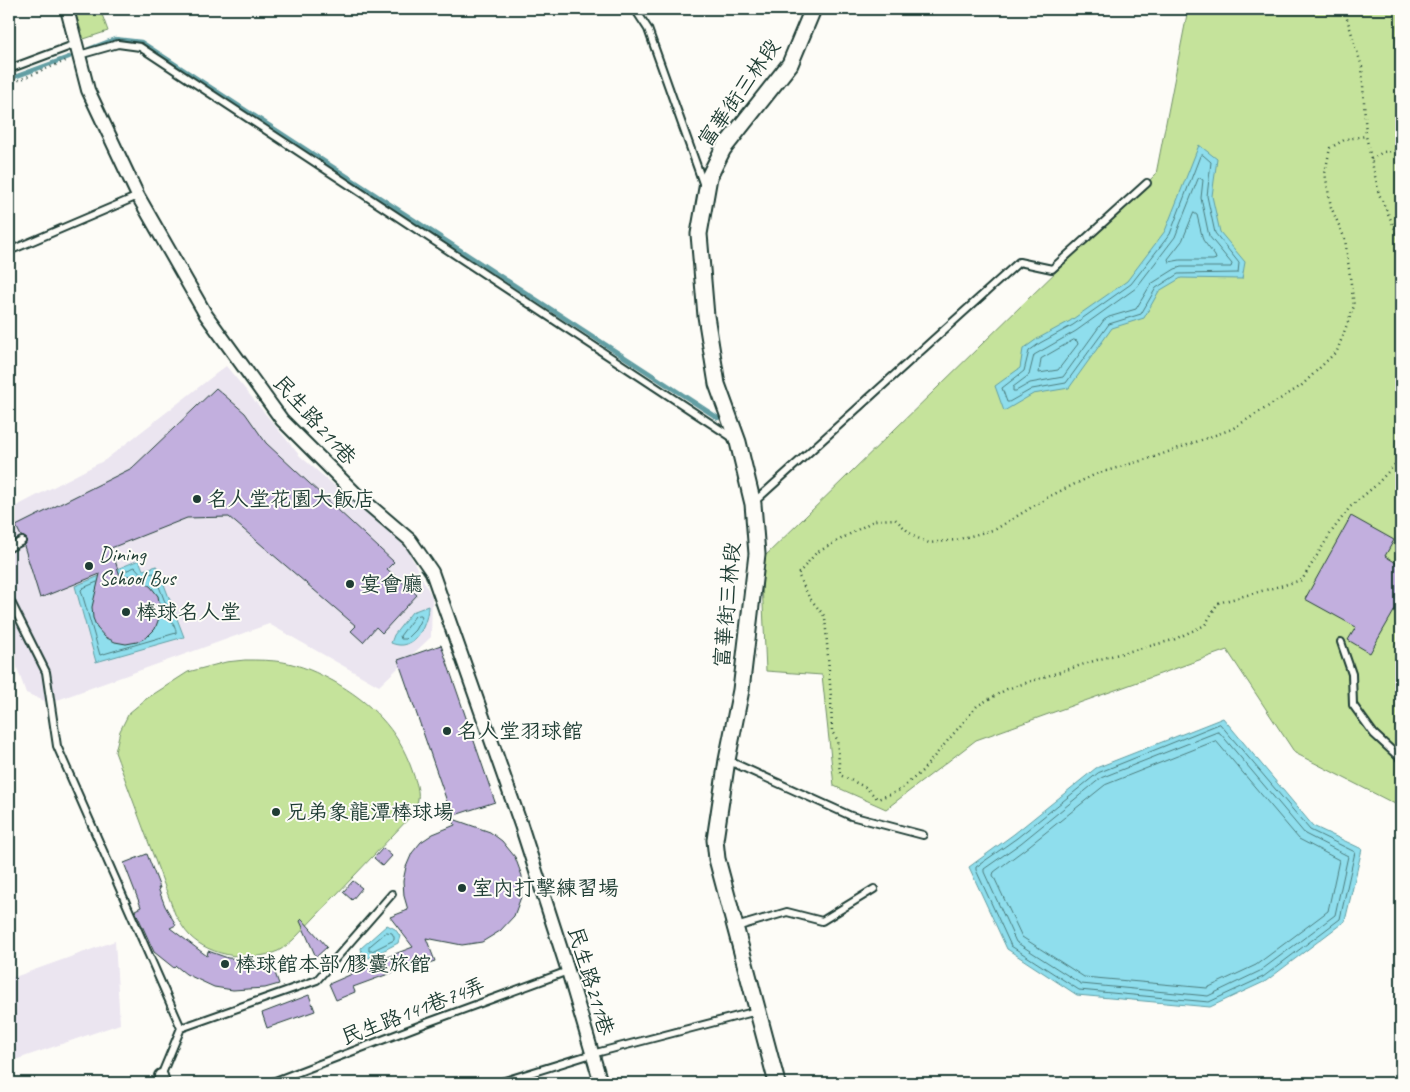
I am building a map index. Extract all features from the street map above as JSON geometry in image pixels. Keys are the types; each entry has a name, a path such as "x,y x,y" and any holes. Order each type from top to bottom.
{"street":[{"name":"民生路211巷","path":"67,9 88,90 138,196 206,315 282,420 355,493 410,540 432,572 521,825 568,971 601,1083"},
{"name":"富華街三林段","path":"777,1083 717,859 716,840 727,760 741,690 757,554 752,504 738,442 717,384 706,316 699,234 709,176 723,149 790,64 812,9"}],"lane":[{"path":"635,9 648,29 706,192"},
{"path":"9,69 77,50 118,44 140,47 738,442"},
{"path":"752,504 1019,262 1052,269 1147,183"},
{"path":"9,252 138,196"},
{"path":"9,548 22,541"},
{"path":"9,598 46,672 57,746 181,1028 162,1080"},
{"path":"1341,642 1352,674 1353,705 1374,734 1401,759"},
{"path":"727,760 851,816 923,835"},
{"path":"736,927 787,912 822,921 874,889"},
{"path":"181,1028 317,980 392,894"},
{"name":"民生路141巷74弄","path":"270,1083 568,971"},
{"path":"498,1083 592,1054 758,1010"}],"path":[{"path":"1344,9 1362,68 1366,136 1379,194 1401,242"},
{"path":"9,84 77,50"},
{"path":"1366,136 1346,139 1330,148 1325,173 1331,207 1345,239 1354,306 1337,351 1302,386 1232,429 1154,457 1096,474 1050,496 996,529 956,540 929,543 913,536 895,520 875,520 816,553 798,574 809,597 826,617 832,732 837,739 840,775 865,787 878,799 893,793 900,790 922,771 977,706 1007,689 1100,659 1173,640 1205,625 1218,603 1302,580 1350,506 1375,486 1401,458"},
{"path":"1371,159 1383,152 1401,150"}],"shaded area":[{"path":"226,366 300,456 406,547 432,597 431,637 379,686 269,624 49,703 26,693 9,645 9,510 105,460"},
{"path":"115,941 120,1024 9,1062 9,979"}],"green space":[{"path":"74,9 100,9 108,31 84,39"},
{"path":"1188,9 1401,9 1401,807 1295,753 1227,650 976,740 886,809 834,786 822,675 766,671 761,560 1156,174"},
{"name":"兄弟象龍潭棒球場","path":"245,660 278,661 303,667 333,681 359,698 391,729 399,742 412,770 418,798 415,810 411,816 294,939 278,951 244,957 232,956 209,949 190,936 182,926 175,914 115,752 120,731 129,713 146,699 188,672 226,662"}],"water":[{"path":"1199,145 1217,159 1212,196 1220,232 1245,262 1242,279 1181,278 1159,291 1144,318 1112,328 1069,388 1033,394 1004,411 995,386 1020,368 1023,349 1070,321 1127,281 1165,231"},
{"path":"139,560 143,570 157,566 184,637 96,662 75,586"},
{"path":"428,606 423,628 416,638 405,645 391,643 394,635 412,612"},
{"path":"1223,718 1313,826 1362,849 1345,921 1266,981 1210,1007 1077,995 1007,949 969,867 1014,834 1096,768"},
{"path":"387,925 395,929 400,936 398,943 369,958 362,955 361,948"}],"building":[{"name":"名人堂花園大飯店","path":"216,388 245,413 266,443 394,562 387,569 417,595 382,633 376,627 363,642 351,631 356,626 229,517 187,518 111,548 120,576 132,576 142,580 158,596 159,618 155,629 147,637 137,642 126,644 115,642 105,637 97,628 93,618 92,607 100,574 40,598 24,546 27,539 21,536 16,526 132,468"},
{"path":"1351,516 1394,540 1385,556 1401,566 1401,599 1370,653 1348,640 1356,627 1305,599"},
{"name":"名人堂羽球館","path":"441,645 495,802 452,816 398,660"},
{"name":"室內打擊練習場","path":"453,819 490,832 502,841 515,857 522,876 521,897 514,916 500,931 482,942 462,945 426,938 435,961 414,968 413,965 353,987 355,992 336,1000 329,984 352,974 350,969 413,947 390,917 408,910 404,896 403,881 412,853 421,842 433,834 455,825"},
{"path":"383,848 392,856 383,866 374,858"},
{"path":"147,854 165,906 176,925 170,928 207,956 208,951 228,958 249,959 250,963 270,959 279,984 265,988 233,990 214,987 186,974 176,966 174,968 154,952 135,910 141,907 124,863"},
{"path":"353,881 362,888 352,900 343,892"},
{"path":"302,919 327,947 316,957 300,921"},
{"path":"309,995 315,1011 267,1028 262,1013"}],"waterway":[{"path":"89,49 115,39 141,42 718,418"},
{"path":"9,79 69,57"}],"place":[{"name":"名人堂花園大飯店","path":"197,499"},
{"name":"Dining School Bus","path":"89,566"},
{"name":"宴會廳","path":"350,584"},
{"name":"棒球名人堂","path":"126,612"},
{"name":"名人堂羽球館","path":"447,731"},
{"name":"兄弟象龍潭棒球場","path":"276,812"},
{"name":"室內打擊練習場","path":"462,888"},
{"name":"棒球館本部/膠囊旅館","path":"225,964"}]}
